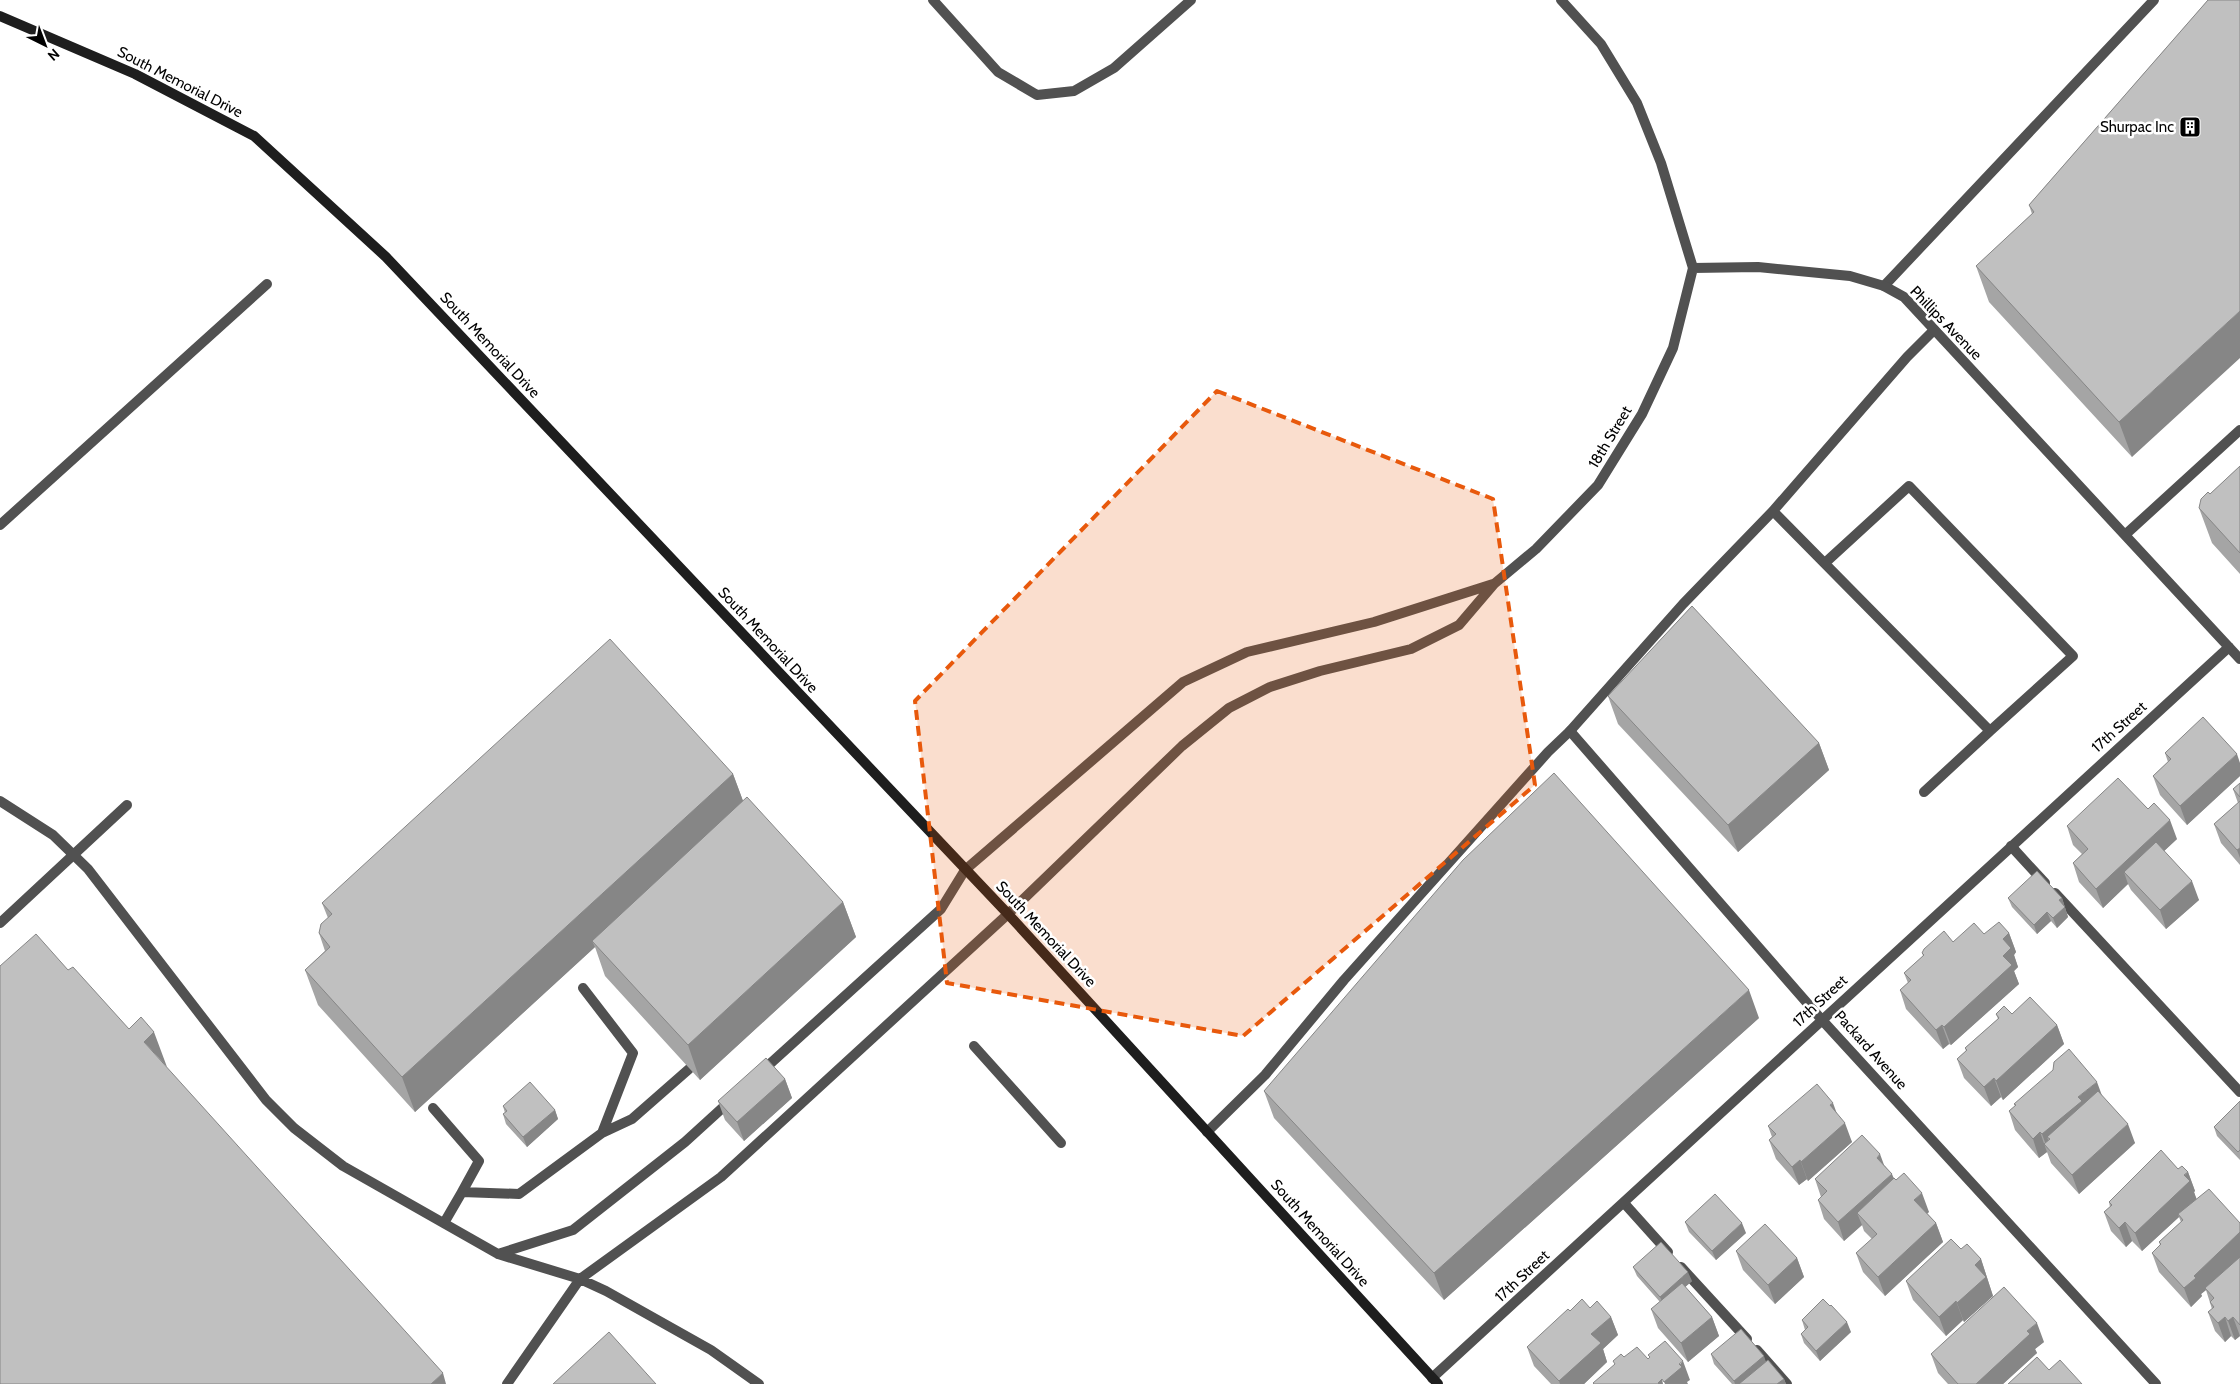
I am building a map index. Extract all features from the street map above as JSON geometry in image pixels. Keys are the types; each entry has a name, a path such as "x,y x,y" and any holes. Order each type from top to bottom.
{"main road":[{"name":"South Memorial Drive","path":"3,16 135,74 254,136 386,257 1008,914 1208,1132 1432,1382"}],"street":[{"path":"933,0 998,72 1037,95 1074,91 1114,68 1190,0"},
{"path":"1561,0 1601,44 1637,103 1661,163 1693,268"},
{"path":"1884,286 2154,0"},
{"name":"Phillips Avenue","path":"1693,268 1758,268 1850,276 1884,286 1904,297 2240,659"},
{"name":"18th Street","path":"1494,584 1536,549 1603,478 1642,414 1673,348 1693,268"},
{"path":"0,525 267,284"},
{"path":"1208,1132 1265,1075 1344,980 1548,752 1570,731 1683,604 1772,511 1907,357 1934,330"},
{"path":"2126,534 2240,430"},
{"path":"1826,562 1910,486 2073,656 1924,792"},
{"path":"1772,511 1826,562 1990,731"},
{"path":"758,1075 941,909 965,870 1183,682 1247,652 1374,622 1494,584"},
{"path":"507,1384 580,1280 721,1176 1008,914 1182,746 1229,708 1279,684 1320,671 1411,649 1459,625 1494,584"},
{"name":"17th Street","path":"1432,1382 1822,1020 2229,647"},
{"name":"Packard Avenue","path":"1570,731 1822,1020 2156,1384"},
{"path":"0,801 53,835 88,869 128,918 266,1100 294,1128 343,1166 498,1254 580,1280 606,1291 711,1350 759,1384"},
{"path":"0,923 127,805"},
{"path":"2011,846 2240,1092"},
{"path":"583,988 633,1053 602,1133"},
{"path":"974,1046 1061,1142"},
{"path":"462,1192 519,1194 602,1133 632,1119 689,1069"},
{"path":"498,1254 573,1230 685,1142 736,1095"},
{"path":"433,1108 479,1161 444,1223"},
{"path":"1624,1203 1787,1384"}],"highlighted area":[{"path":"1217,391 1493,499 1535,785 1243,1036 947,983 915,701"}],"building":[{"name":"Shurpac Inc","path":"2208,0 2240,0 2240,311 2119,422 1976,266 2034,212 2029,205"},
{"path":"2240,466 2240,553 2199,508 2201,499 2208,492 2210,494"},
{"path":"1692,606 1819,743 1728,825 1608,696"},
{"path":"610,639 733,774 402,1077 305,970 330,947 319,933 321,924 332,914 322,903"},
{"path":"2203,717 2237,754 2180,806 2153,776 2171,759 2165,753"},
{"path":"1554,773 1749,990 1434,1273 1264,1091 1463,860"},
{"path":"2118,778 2148,809 2154,803 2170,820 2096,889 2073,863 2088,849 2067,826"},
{"path":"2240,783 2240,797 2233,789"},
{"path":"747,797 843,902 688,1045 592,941"},
{"path":"2240,801 2240,848 2237,850 2214,824"},
{"path":"2156,842 2192,881 2160,910 2124,872"},
{"path":"2037,871 2062,898 2059,900 2065,907 2053,918 2047,912 2034,925 2008,898"},
{"path":"1999,922 2009,933 2003,939 2011,948 2003,956 2012,965 1944,1027 1942,1025 1936,1030 1900,990 1911,980 1904,973 1924,955 1922,953 1924,949 1944,931 1953,942 1974,923 1984,934"},
{"path":"36,934 68,970 73,967 129,1029 141,1017 154,1032 144,1042 443,1373 431,1384 0,1384 0,966"},
{"path":"2030,997 2057,1025 1996,1081 1994,1078 1984,1087 1957,1059 1967,1050 1965,1048 1999,1018 1996,1014 2004,1006 2012,1014"},
{"path":"2069,1049 2097,1082 2078,1097 2082,1101 2042,1134 2040,1132 2033,1139 2009,1111 2016,1105 2014,1104 2053,1070 2054,1062"},
{"path":"766,1058 785,1079 737,1122 718,1101"},
{"path":"530,1082 555,1110 523,1137 503,1114 507,1111 503,1106"},
{"path":"1817,1084 1833,1103 1830,1105 1845,1123 1801,1162 1800,1160 1792,1167 1769,1140 1776,1134 1768,1126"},
{"path":"2098,1091 2128,1124 2072,1175 2044,1144 2050,1139 2047,1137"},
{"path":"2240,1101 2240,1150 2238,1152 2214,1127"},
{"path":"1862,1135 1880,1154 1877,1158 1892,1174 1838,1222 1818,1200 1827,1191 1815,1179"},
{"path":"2161,1150 2178,1169 2182,1166 2188,1172 2184,1175 2190,1181 2135,1233 2125,1222 2119,1228 2104,1212 2112,1205 2109,1202"},
{"path":"1904,1173 1922,1193 1914,1200 1936,1223 1878,1277 1856,1253 1877,1234 1857,1213 1894,1178 1896,1180"},
{"path":"2209,1189 2240,1223 2240,1232 2184,1288 2152,1253 2161,1244 2159,1242 2183,1220 2178,1214"},
{"path":"1715,1194 1742,1223 1712,1251 1685,1222"},
{"path":"1765,1224 1797,1258 1768,1285 1736,1251"},
{"path":"1951,1239 1961,1249 1967,1244 1981,1259 1975,1265 1986,1277 1939,1317 1906,1281"},
{"path":"1661,1242 1688,1272 1660,1297 1633,1267"},
{"path":"2240,1257 2240,1325 2233,1317 2228,1321 2225,1317 2218,1323 2208,1312 2214,1307 2210,1302 2214,1298 2205,1288"},
{"path":"1682,1283 1712,1317 1681,1343 1651,1309"},
{"path":"2004,1287 2037,1323 2027,1331 2030,1334 1976,1384 1958,1384 1931,1354"},
{"path":"1582,1299 1590,1308 1597,1301 1611,1317 1591,1334 1601,1343 1559,1381 1527,1347 1568,1309 1570,1311"},
{"path":"1823,1299 1847,1322 1816,1351 1801,1334 1808,1327 1802,1320"},
{"path":"1741,1329 1764,1356 1734,1381 1711,1354"},
{"path":"609,1332 656,1384 553,1384"},
{"path":"1665,1341 1683,1361 1679,1364 1682,1367 1664,1382 1662,1379 1659,1384 1593,1383 1615,1364 1613,1361 1621,1354 1624,1357 1637,1347 1648,1359 1650,1357 1648,1355"},
{"path":"2037,1357 2049,1370 2060,1360 2082,1384 2008,1384"},
{"path":"1768,1360 1784,1379 1777,1384 1739,1384"}],"place":[{"name":"Shurpac Inc","path":"2190,127"}]}
